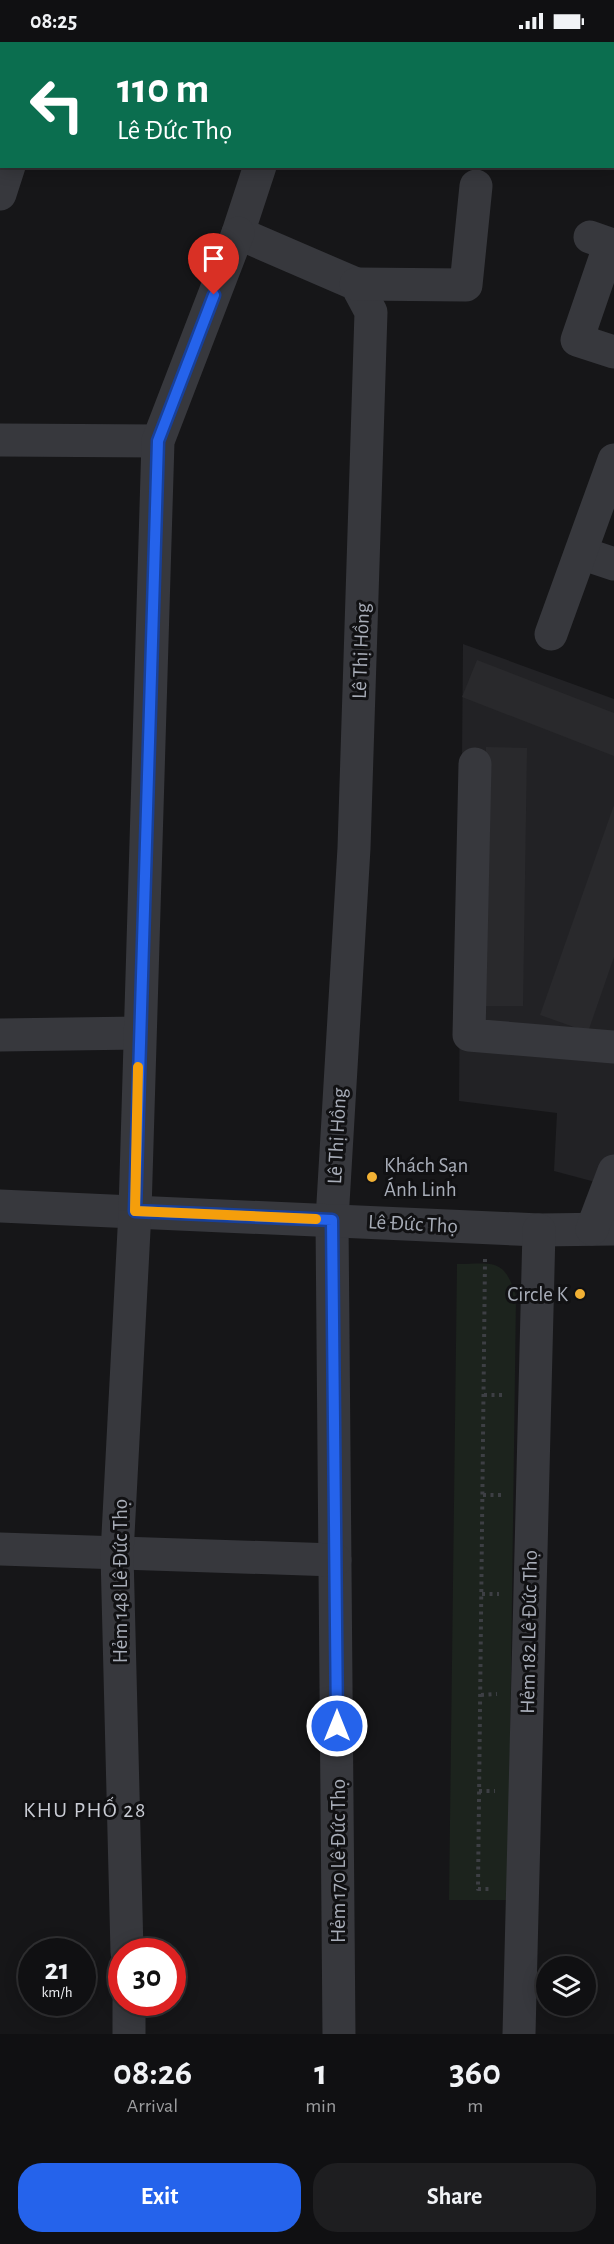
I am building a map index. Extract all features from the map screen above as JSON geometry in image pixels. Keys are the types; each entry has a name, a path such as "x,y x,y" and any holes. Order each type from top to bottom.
{"street":[{"path":"0,194 8,168"},
{"path":"259,168 238,233 356,284 466,285 476,186"},
{"name":"Hẻm 148 Lê Đức Thọ","path":"127,1938 117,1554 135,1211 158,441 238,233"},
{"path":"590,237 610,244 577,340 614,352"},
{"name":"Lê Thị Hồng","path":"332,1220 354,849 370,312 356,284"},
{"path":"0,440 158,441"},
{"path":"551,634 614,460"},
{"path":"581,553 614,564"},
{"path":"474,764 470,1035 614,1047"},
{"path":"0,1035 139,1034"},
{"path":"603,1229 614,1171"},
{"name":"Lê Đức Thọ","path":"0,1206 539,1230 603,1229"},
{"name":"Hẻm 170 Lê Đức Thọ","path":"332,1220 339,2034"},
{"name":"Hẻm 182 Lê Đức Thọ","path":"519,2034 539,1230"},
{"path":"0,1549 335,1560"},
{"path":"129,2016 129,2034"}],"path":[{"path":"486,1227 478,1889 523,1888"}],"shaded area":[{"path":"463,644 614,699 614,1187 554,1171 557,1113 459,1101"},
{"path":"457,1264 496,1265 507,1275 516,1296 508,1900 449,1900"}],"building":[{"path":"477,660 614,713 614,756 462,697"},
{"path":"486,747 527,748 523,1006 483,1006"},
{"path":"614,805 614,957 588,1032 540,1015"}],"slow traffic":[{"path":"138,1067 135,1211 316,1219"}],"place":[{"name":"Khách Sạn Ánh Linh","path":"372,1177"},
{"name":"Circle K","path":"580,1294"}],"district":[{"name":"KHU PHỐ 28","path":"85,1810"}],"route":[{"path":"214,295 158,441 135,1211 332,1220 337,1726"}]}
